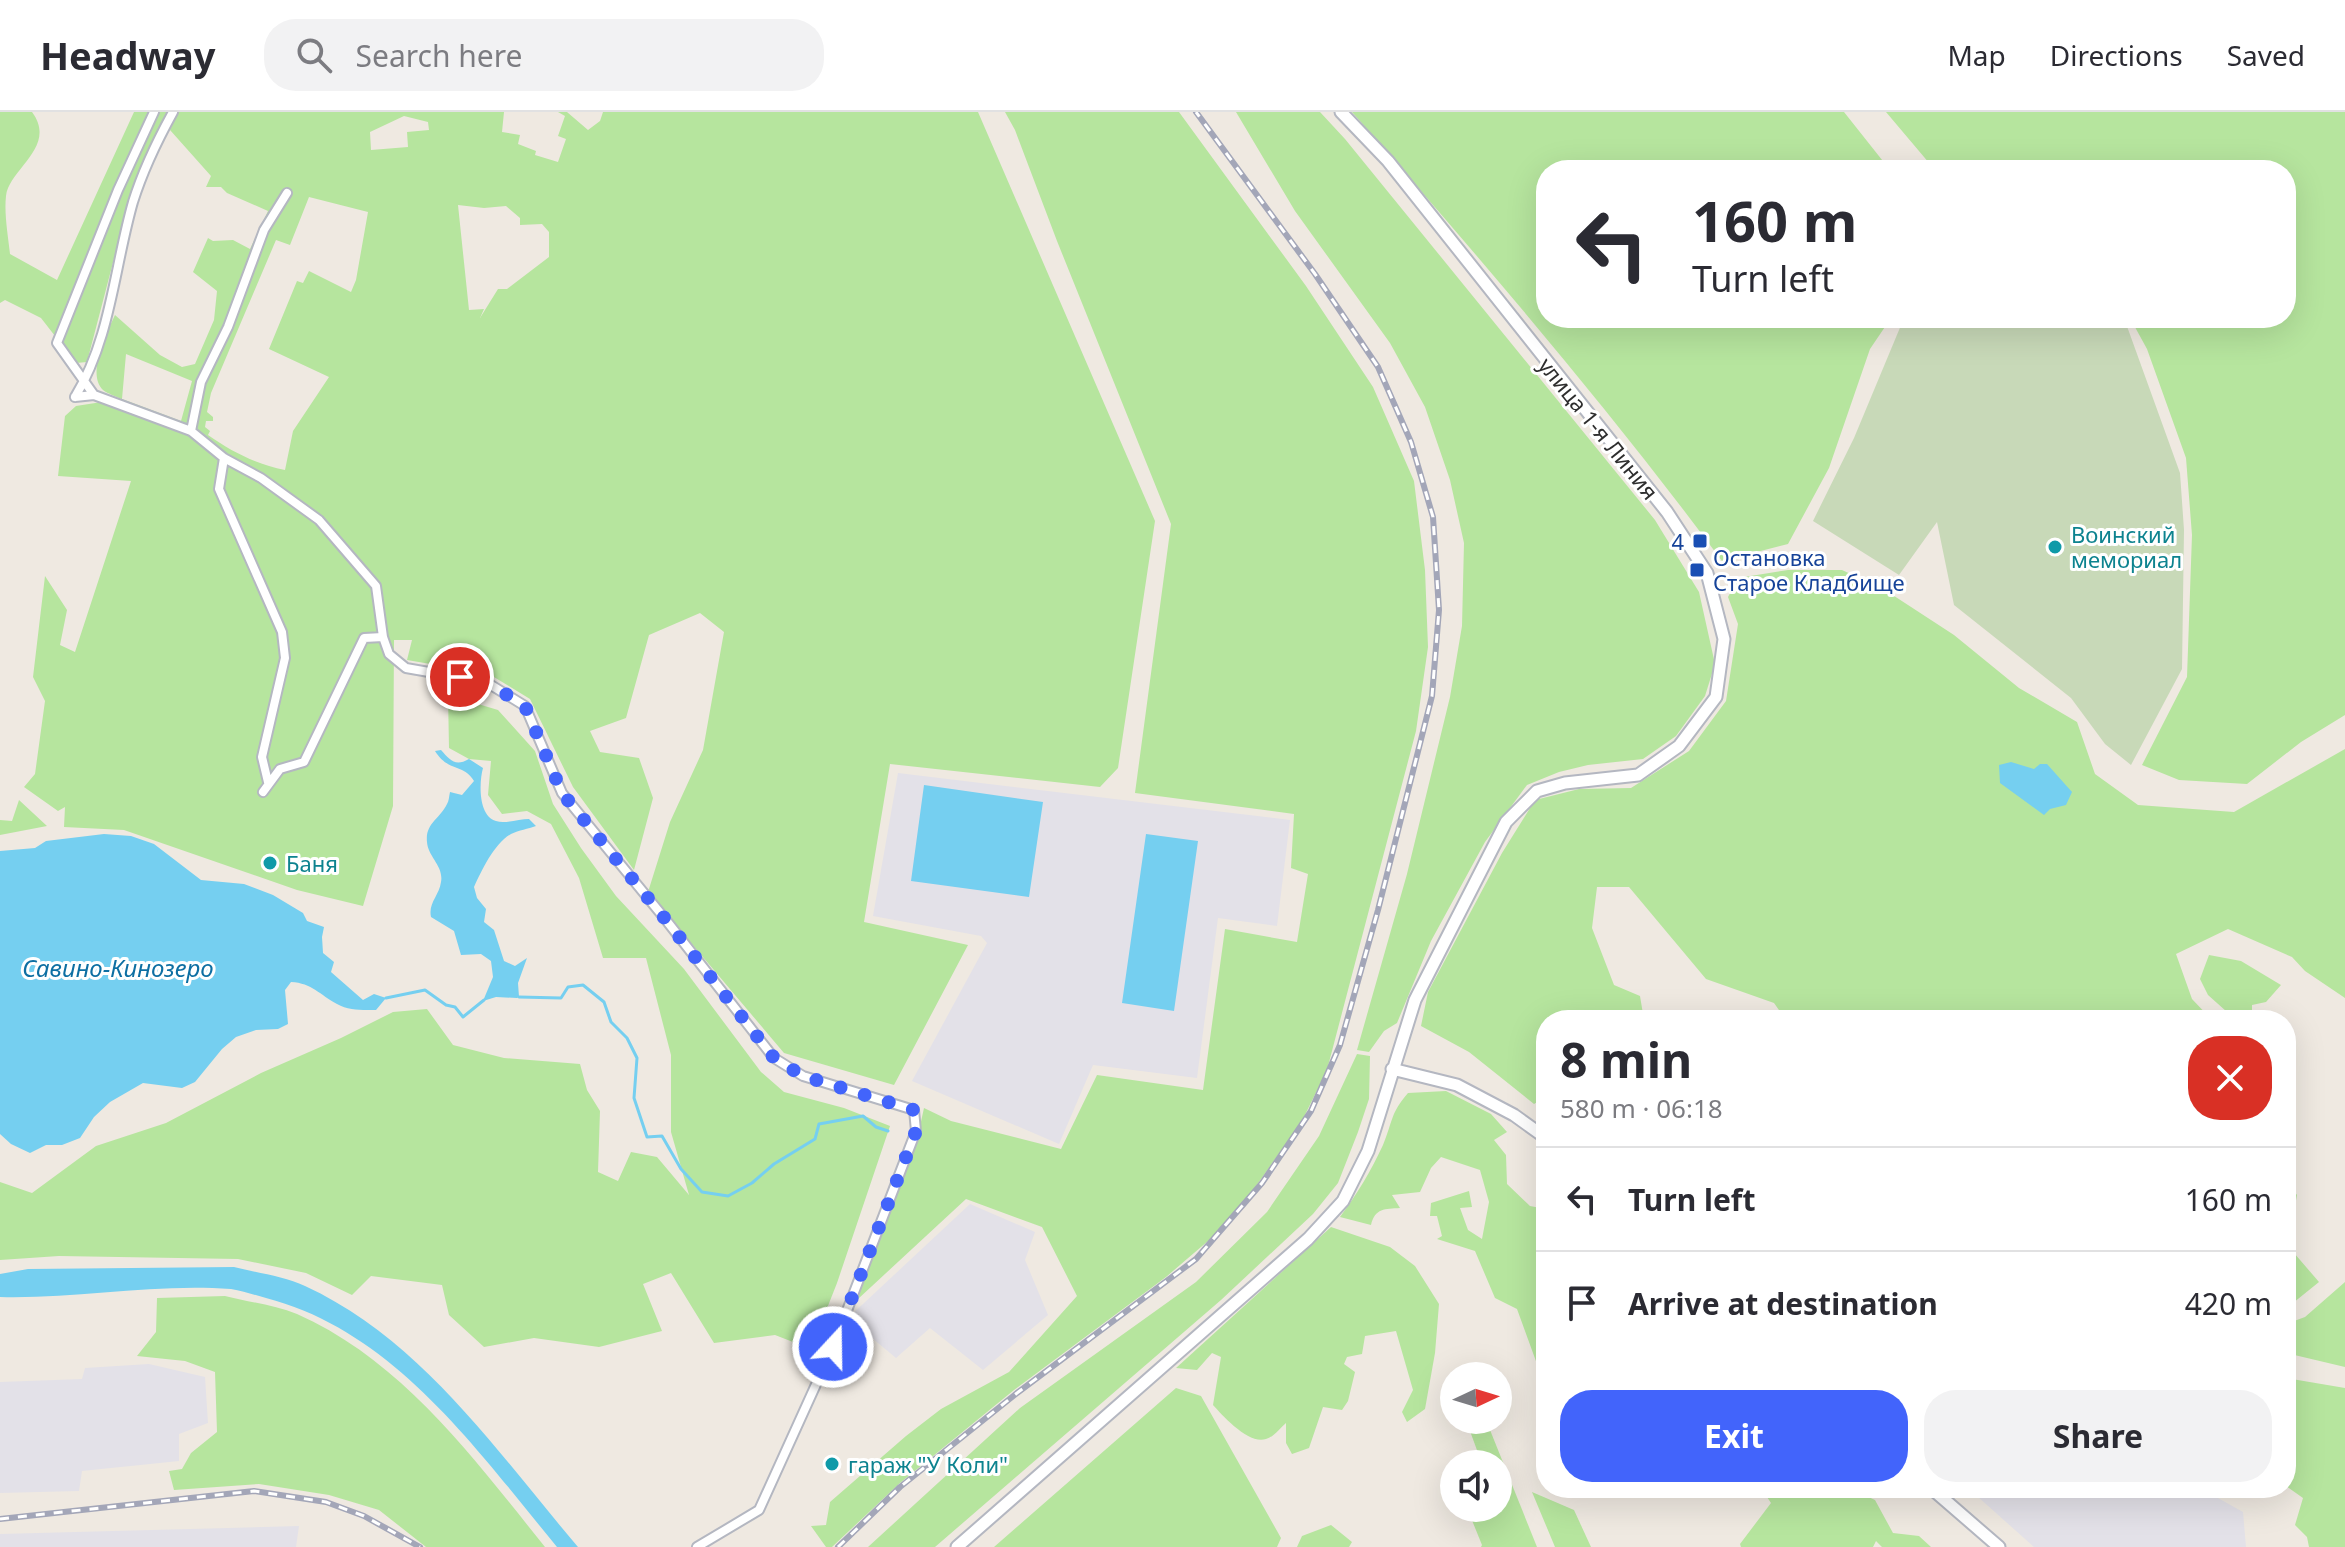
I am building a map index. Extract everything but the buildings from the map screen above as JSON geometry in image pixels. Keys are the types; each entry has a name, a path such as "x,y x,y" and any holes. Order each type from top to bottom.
{"street":[{"path":"94,395 57,343 118,190 154,112"},
{"path":"173,112 151,153 133,203 110,314 85,381 75,397 94,395 191,431 224,458 261,478 319,520 376,586 383,637 389,654 406,668 486,682 525,706 562,793 774,1058 803,1076 914,1110 916,1131 838,1334 759,1510 697,1547"},
{"name":"улица 1-я Линия","path":"957,1547 1308,1239 1343,1201 1368,1151 1415,1000 1506,822 1537,791 1565,783 1638,775 1679,746 1716,697 1724,639 1707,573 1667,512 1388,161 1341,112"},
{"path":"191,431 201,382 228,327 264,230 287,193"},
{"path":"224,458 219,489 282,632 285,658 262,757 268,782"},
{"path":"263,792 280,769 304,762 364,638 383,637"},
{"path":"1392,1069 1457,1085 1514,1115 1536,1131"},
{"path":"1943,1498 1999,1547"}],"shaded area":[{"path":"898,773 1290,820 1277,926 1218,918 1197,1078 1093,1065 1059,1144 912,1081 987,943 981,936 873,916"},
{"path":"970,1204 1035,1232 1025,1260 1048,1315 983,1370 930,1328 896,1358 848,1318"},
{"path":"149,1364 205,1377 208,1423 179,1434 179,1461 82,1471 79,1491 0,1493 0,1382 82,1379 85,1368"},
{"path":"1979,1498 2218,1498 2243,1512 2246,1547 2034,1547"},
{"path":"299,1526 296,1547 0,1547 0,1534"}],"green space":[{"path":"0,112 32,112 39,136 36,147 15,176 6,196 10,254 57,280 134,112 170,112 148,149 127,209 87,362 76,363 41,318 5,300 0,303"},
{"path":"178,112 504,112 502,132 520,135 518,144 536,151 535,155 558,162 566,139 558,136 565,116 558,112 567,112 588,130 600,121 603,112 978,112 1155,521 1118,768 1100,787 890,764 864,922 968,945 894,1085 784,1053 648,892 670,822 703,750 724,632 700,613 649,635 626,718 590,731 600,752 639,758 653,798 634,870 573,787 530,699 489,674 407,660 412,640 394,640 393,806 363,906 297,890 124,830 64,827 65,807 58,811 24,787 35,774 45,701 33,677 45,576 67,610 60,645 75,652 131,481 58,476 65,416 76,406 121,399 103,390 97,374 100,353 115,315 160,355 182,367 195,364 214,320 217,291 193,272 208,238 213,241 233,240 250,249 268,211 227,193 221,187 206,187 211,176 170,130","holes":["404,116 428,122 429,130 407,132 408,147 371,150 370,132","309,197 368,212 351,292 309,271 303,283 297,281 269,349 329,377 293,431 285,470 235,452 208,435 210,431 205,427 206,421 213,421 207,412 211,393 276,240 290,245","458,205 484,208 506,206 520,218 520,225 542,224 549,232 549,257 507,289 498,289 480,318 484,309 469,310","126,354 192,381 181,421 122,399"]},
{"path":"1005,112 1179,112 1306,286 1373,387 1414,481 1425,570 1428,647 1416,731 1327,1070 1302,1121 1254,1189 1215,1235 1166,1277 1014,1390 900,1483 832,1547 826,1547 811,1526 826,1525 830,1502 941,1409 1009,1372 1077,1296 1042,1227 966,1199 858,1299 855,1297 916,1144 924,1108 951,1121 1061,1149 1097,1075 1203,1090 1225,929 1297,942 1308,874 1291,868 1294,814 1135,793 1171,524 1015,130"},
{"path":"1236,112 1320,112 1345,139 1655,520 1699,592 1715,664 1705,696 1676,736 1643,759 1588,765 1527,785 1485,842 1431,941 1397,1023 1384,1031 1369,1052 1357,1050 1407,874 1450,697 1462,626 1464,543 1450,480 1425,407 1390,343 1295,211"},
{"path":"1352,112 1844,112 1882,160 1536,160 1536,326"},
{"path":"1886,112 2345,112 2345,715 2301,742 2247,784 2179,780 2142,765 2187,677 2192,535 2186,458 2147,349 2135,328 2296,328 2296,160 1927,160"},
{"path":"1538,328 1884,328 1870,349 1829,468 1788,544 1722,561"},
{"path":"1900,328 2128,328 2180,473 2184,530 2182,669 2131,765 2105,744 2071,698 1954,605 1937,522 1899,575 1813,521 1854,438"},
{"path":"1788,570 1842,570 1885,590 1954,635 2019,688 2077,722 2095,774 2138,805 2234,812 2345,749 2345,998 2305,971 2292,957 2228,929 2176,954 2192,999 2202,1010 1779,1010 1774,1003 1706,979 1629,887 1597,887 1592,928 1614,985 1640,996 1642,1010 1536,1010 1536,1103 1469,1052 1421,1026 1428,992 1502,853 1535,800 1579,789 1631,788 1689,751 1726,701 1738,624 1728,597 1738,578"},
{"path":"448,695 498,710 535,751 553,804 581,848 616,896 684,969 761,1072 784,1092 844,1108 890,1126 837,1283 811,1349 775,1335 714,1343 671,1273 643,1284 662,1331 599,1347 534,1338 484,1347 449,1315 442,1285 371,1276 352,1295 306,1273 238,1259 59,1256 0,1260 0,1182 32,1193 96,1146 166,1123 261,1073 393,1012 427,1009 453,1045 504,1058 580,1064 587,1090 600,1111 598,1172 618,1181 631,1152 657,1157 689,1195 671,1132 671,1055 646,958 603,958 579,878 551,824 527,811 502,814 488,795 491,761 469,759 449,748"},
{"path":"19,800 47,826 0,835 0,820 12,821"},
{"path":"2209,955 2241,961 2281,985 2266,1002 2252,1005 2252,1010 2225,1010 2208,995 2200,979"},
{"path":"1357,1054 1370,1056 1369,1099 1338,1183 1313,1214 1221,1300 935,1547 868,1547 1020,1408 1196,1282 1267,1212 1319,1136"},
{"path":"1446,1091 1491,1114 1507,1132 1494,1140 1506,1155 1507,1184 1530,1206 1536,1207 1536,1361 1517,1309 1495,1298 1475,1251 1437,1239 1442,1236 1437,1216 1430,1216 1431,1203 1469,1191 1472,1207 1460,1208 1468,1230 1482,1239 1489,1202 1480,1170 1441,1157 1431,1168 1420,1192 1392,1195 1400,1208 1378,1212 1371,1225 1340,1217 1369,1173 1395,1112 1408,1093"},
{"path":"1331,1227 1390,1247 1415,1266 1439,1304 1435,1353 1425,1409 1407,1422 1402,1412 1413,1390 1396,1331 1365,1336 1362,1354 1347,1357 1344,1364 1355,1372 1348,1401 1342,1410 1323,1407 1309,1448 1292,1454 1286,1443 1286,1423 1272,1436 1259,1440 1244,1434 1213,1405 1221,1357 1212,1353 1197,1370 1176,1368"},
{"path":"2296,1255 2319,1282 2296,1301"},
{"path":"2345,1282 2345,1367 2296,1355 2296,1320 2305,1317"},
{"path":"225,1296 297,1314 335,1334 370,1358 434,1415 545,1547 426,1547 379,1510 329,1495 259,1484 174,1490 169,1471 182,1469 191,1453 217,1432 215,1372 185,1361 137,1356 156,1332 157,1298"},
{"path":"2296,1380 2345,1388 2345,1547 2309,1547 2307,1537 2295,1525 2303,1498 2296,1493"},
{"path":"1176,1388 1201,1396 1281,1538 1277,1547 994,1547"},
{"path":"1471,1434 1492,1434 1498,1450 1477,1450"},
{"path":"1512,1485 1537,1547 1482,1545 1473,1522 1512,1522"},
{"path":"1532,1492 1536,1498 1546,1498 1574,1510 1591,1547 1555,1547"},
{"path":"1768,1498 1871,1498 1875,1500 1893,1533 1919,1536 1931,1547 1882,1547 1876,1541 1873,1547 1741,1547 1740,1544 1771,1503"},
{"path":"1331,1525 1352,1542 1349,1547 1297,1547 1302,1536"}],"water":[{"path":"441,750 453,761 469,759 483,768 481,798 490,818 504,822 529,819 536,826 505,838 489,858 474,887 477,898 486,909 484,922 494,930 504,961 515,966 527,958 518,983 517,998 496,997 483,1001 493,977 491,961 481,954 461,955 454,931 431,917 441,876 428,847 428,830 447,804 450,792 462,795 474,781 470,775 440,758 435,751"},
{"path":"2011,762 2034,769 2040,764 2047,764 2072,792 2066,805 2050,809 2044,815 2000,783 1999,765"},
{"path":"924,785 1043,802 1029,897 911,881"},
{"name":"Савино-Кинозеро","path":"104,834 131,836 154,844 201,880 244,884 273,895 303,913 307,921 324,927 323,953 334,962 331,972 363,1000 374,994 386,998 376,1010 351,1009 310,987 291,982 285,990 288,1024 278,1029 256,1030 236,1037 195,1082 182,1088 143,1083 110,1102 94,1117 80,1138 62,1145 46,1145 30,1153 11,1144 0,1134 0,851 35,848 46,841"},
{"path":"1146,834 1198,841 1174,1011 1122,1003"},
{"path":"234,1267 305,1286 347,1309 386,1336 455,1401 578,1547 557,1547 464,1434 430,1398 354,1337 312,1314 231,1289 174,1288 0,1297 0,1274 28,1269"}],"waterway":[{"path":"519,997 561,998 568,987 583,985 604,1002 611,1022 627,1038 637,1058 634,1098 647,1137 662,1136 681,1169 702,1192 728,1196 752,1183 774,1164 815,1139 819,1124 863,1116 876,1127 888,1131"},
{"path":"386,998 425,990 446,1005 455,1007 463,1017 484,1000"}],"railway":[{"path":"838,1547 900,1487 1017,1393 1196,1259 1262,1183 1311,1111 1340,1045 1432,696 1439,610 1433,517 1411,442 1378,367 1315,274 1196,112"},
{"path":"0,1519 254,1491 326,1502 364,1516 420,1547"}],"place":[{"name":"4","path":"1700,541"},
{"name":"Воинский мемориал","path":"2055,547"},
{"name":"Остановка Старое Кладбище","path":"1697,570"},
{"name":"Баня","path":"270,863"},
{"name":"гараж \"У Коли\"","path":"832,1464"}],"route":[{"path":"460,677 486,682 525,706 562,793 774,1058 803,1076 914,1110 916,1131 833,1347"}]}
